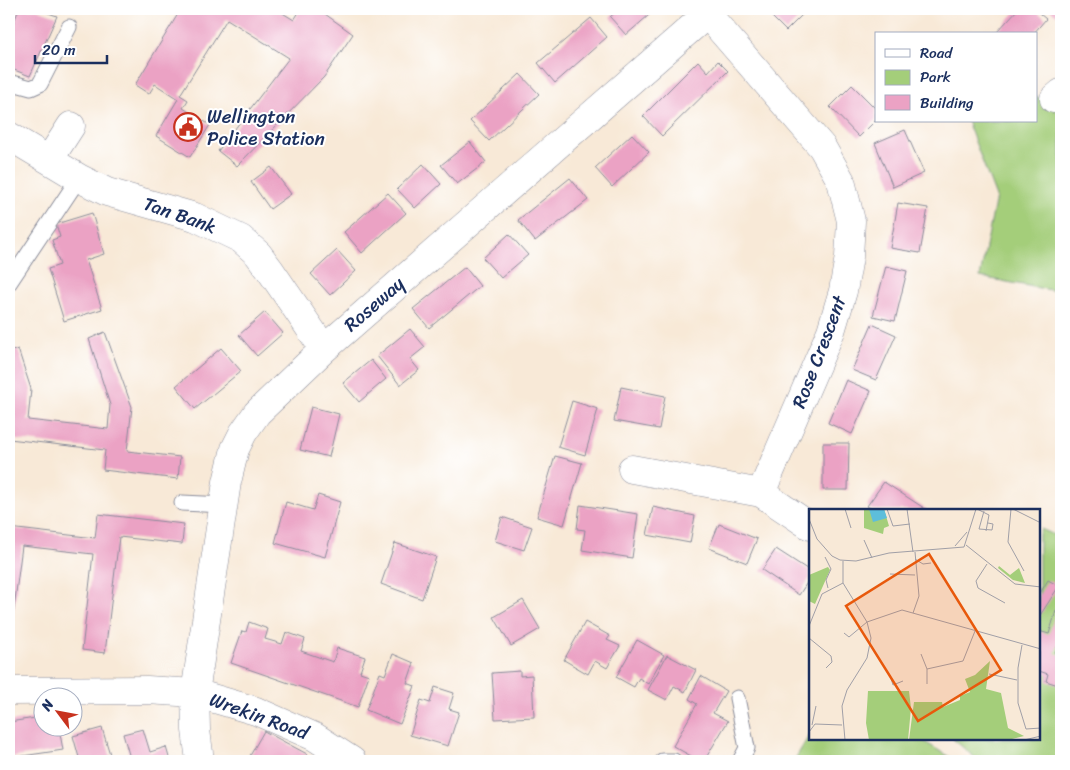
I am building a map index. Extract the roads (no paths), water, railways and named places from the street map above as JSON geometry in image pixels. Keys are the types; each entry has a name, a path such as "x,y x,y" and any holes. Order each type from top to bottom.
{"street":[{"name":"Roseway","path":"200,761 196,730 195,693 227,482 233,458 243,433 257,412 324,349 710,11"},
{"name":"Rose Crescent","path":"710,11 822,147 841,181 851,221 850,257 843,291 831,331 761,493"},
{"path":"49,160 71,126"},
{"name":"Tan Bank","path":"9,136 79,178 108,192 196,217 241,239 258,254 324,349"},
{"path":"632,469 761,493 809,525"},
{"name":"Wrekin Road","path":"9,692 147,690 195,693 273,718 315,737 352,761"}],"lane":[{"path":"9,82 31,88 40,84 69,27"},
{"path":"9,283 79,178"},
{"path":"182,503 224,505"},
{"path":"737,698 747,748 740,761"},
{"path":"662,761 674,761"}],"place":[{"name":"Wellington Police Station","path":"188,127"}]}
